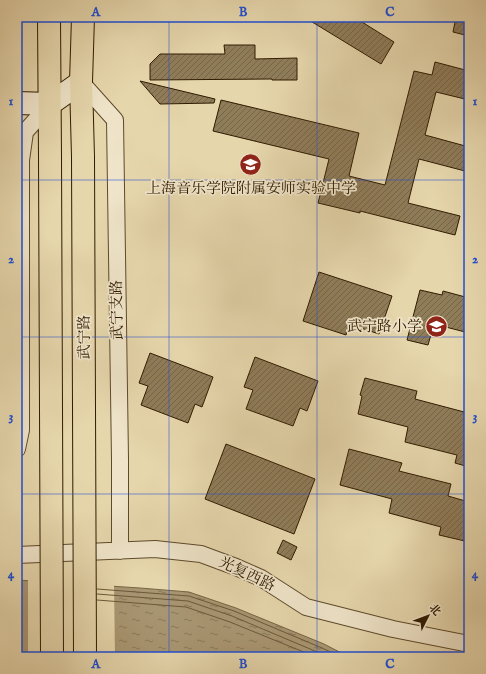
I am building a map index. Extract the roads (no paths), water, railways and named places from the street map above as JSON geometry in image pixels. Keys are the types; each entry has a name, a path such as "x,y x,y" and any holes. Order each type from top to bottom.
{"main road":[{"path":"49,17 52,657"},
{"name":"武宁路","path":"83,17 82,82 85,657"},
{"path":"17,103 50,104 82,82"}],"street":[{"name":"武宁支路","path":"82,82 115,120 120,551"},
{"path":"17,449 21,430 21,160 25,132 50,104"},
{"name":"光复西路","path":"17,555 155,549 201,554 261,578 306,607 393,629 469,644"}],"water":[{"path":"17,580 189,592 236,608 324,644 349,657 17,657"}],"place":[{"name":"上海音乐学院附属安师实验中学","path":"251,165"},
{"name":"武宁路小学","path":"437,326"}]}
